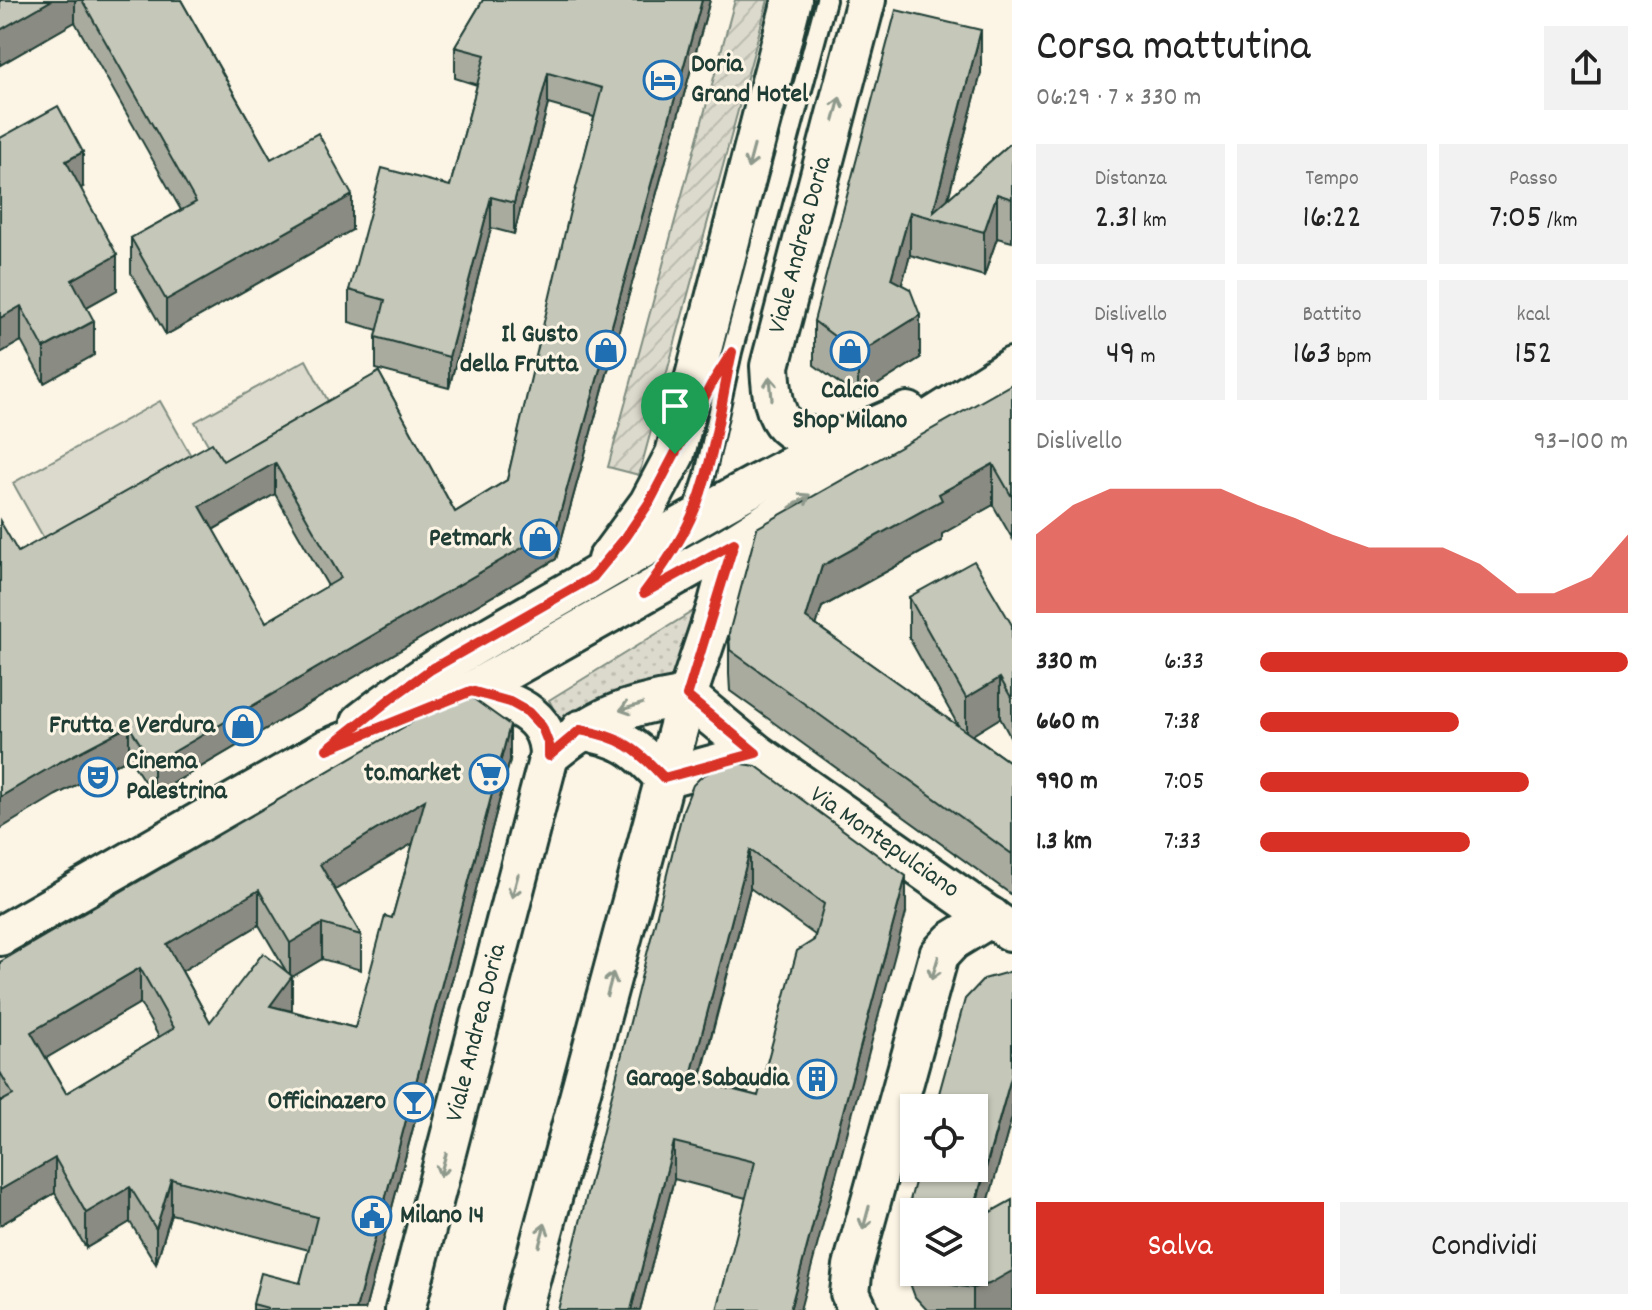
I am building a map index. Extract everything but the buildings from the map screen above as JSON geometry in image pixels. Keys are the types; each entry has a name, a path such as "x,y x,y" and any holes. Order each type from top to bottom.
{"street":[{"name":"Viale Andrea Doria","path":"593,577 626,537 675,454 792,0"},
{"name":"Viale Andrea Doria","path":"847,437 816,439 798,434 778,418 772,399 770,366 866,0"},
{"path":"327,749 430,670 691,518 847,437 1006,370"},
{"path":"0,936 327,749 471,691 734,543 1006,370"},
{"path":"644,593 666,564 691,518"},
{"path":"522,1310 664,778 734,543"},
{"path":"471,691 510,702 528,712 542,727 549,745 549,756"},
{"path":"549,756 580,730 630,707 687,696"},
{"name":"Via Montepulciano","path":"687,696 756,753 1002,925"},
{"path":"580,730 625,742 643,755 664,778"},
{"path":"664,778 756,753"},
{"name":"Viale Andrea Doria","path":"405,1310 549,756"},
{"path":"858,1310 850,1293 853,1266 939,955 952,941 1002,925"}],"lane":[{"name":"Viale Andrea Doria","path":"691,518 704,479 732,352 826,0"},
{"name":"Viale Andrea Doria","path":"675,454 732,352"}],"shaded area":[{"path":"735,0 768,0 639,475 608,467"},
{"path":"306,360 334,412 225,474 195,422"},
{"path":"160,401 198,468 51,551 13,483"},
{"path":"695,610 671,690 605,698 559,720 549,700"}],"place":[{"name":"Doria Grand Hotel","path":"663,80"},
{"name":"Il Gusto della Frutta","path":"606,350"},
{"name":"Calcio Shop Milano","path":"850,351"},
{"name":"Petmark","path":"540,539"},
{"name":"Frutta e Verdura","path":"243,726"},
{"name":"to.market","path":"489,774"},
{"name":"Cinema Palestrina","path":"98,777"},
{"name":"Garage Sabaudia","path":"817,1079"},
{"name":"Officinazero","path":"414,1102"},
{"name":"Milano 14","path":"372,1216"}],"route":[{"path":"732,352 704,479 691,518 666,564 644,593 734,543 687,696 756,753 664,778 634,747 602,734 580,730 549,756 549,745 542,727 528,712 510,702 471,691 327,749 430,670 593,577 649,503 675,454 732,352"}]}
